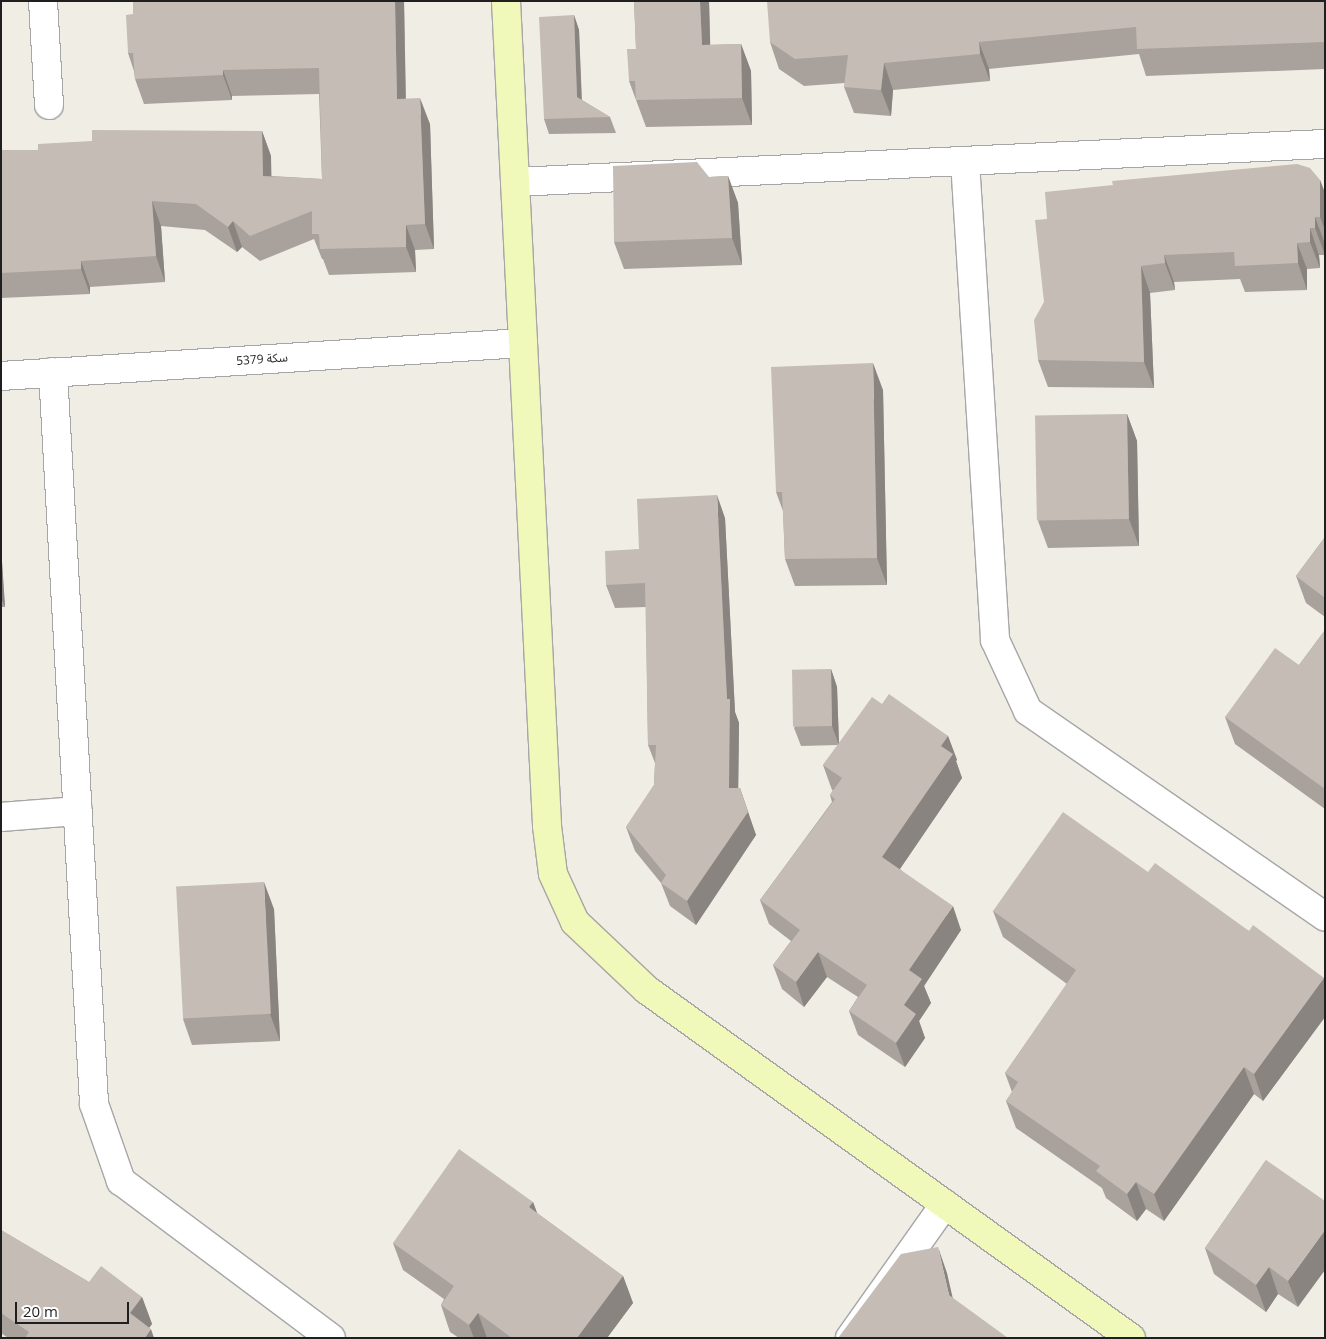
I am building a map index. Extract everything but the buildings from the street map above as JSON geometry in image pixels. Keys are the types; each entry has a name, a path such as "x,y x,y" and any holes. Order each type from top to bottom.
{"street":[{"path":"43,1 49,105"},
{"path":"506,1 546,826 553,874 575,922 647,990 1131,1338"},
{"path":"515,182 1325,144"},
{"path":"965,161 994,640 1028,711 1325,917"},
{"name":"سكة 5379","path":"1,376 523,343"},
{"path":"53,372 94,1104 121,1181 331,1338"},
{"path":"1,817 78,812"},
{"path":"850,1338 945,1204"}]}
